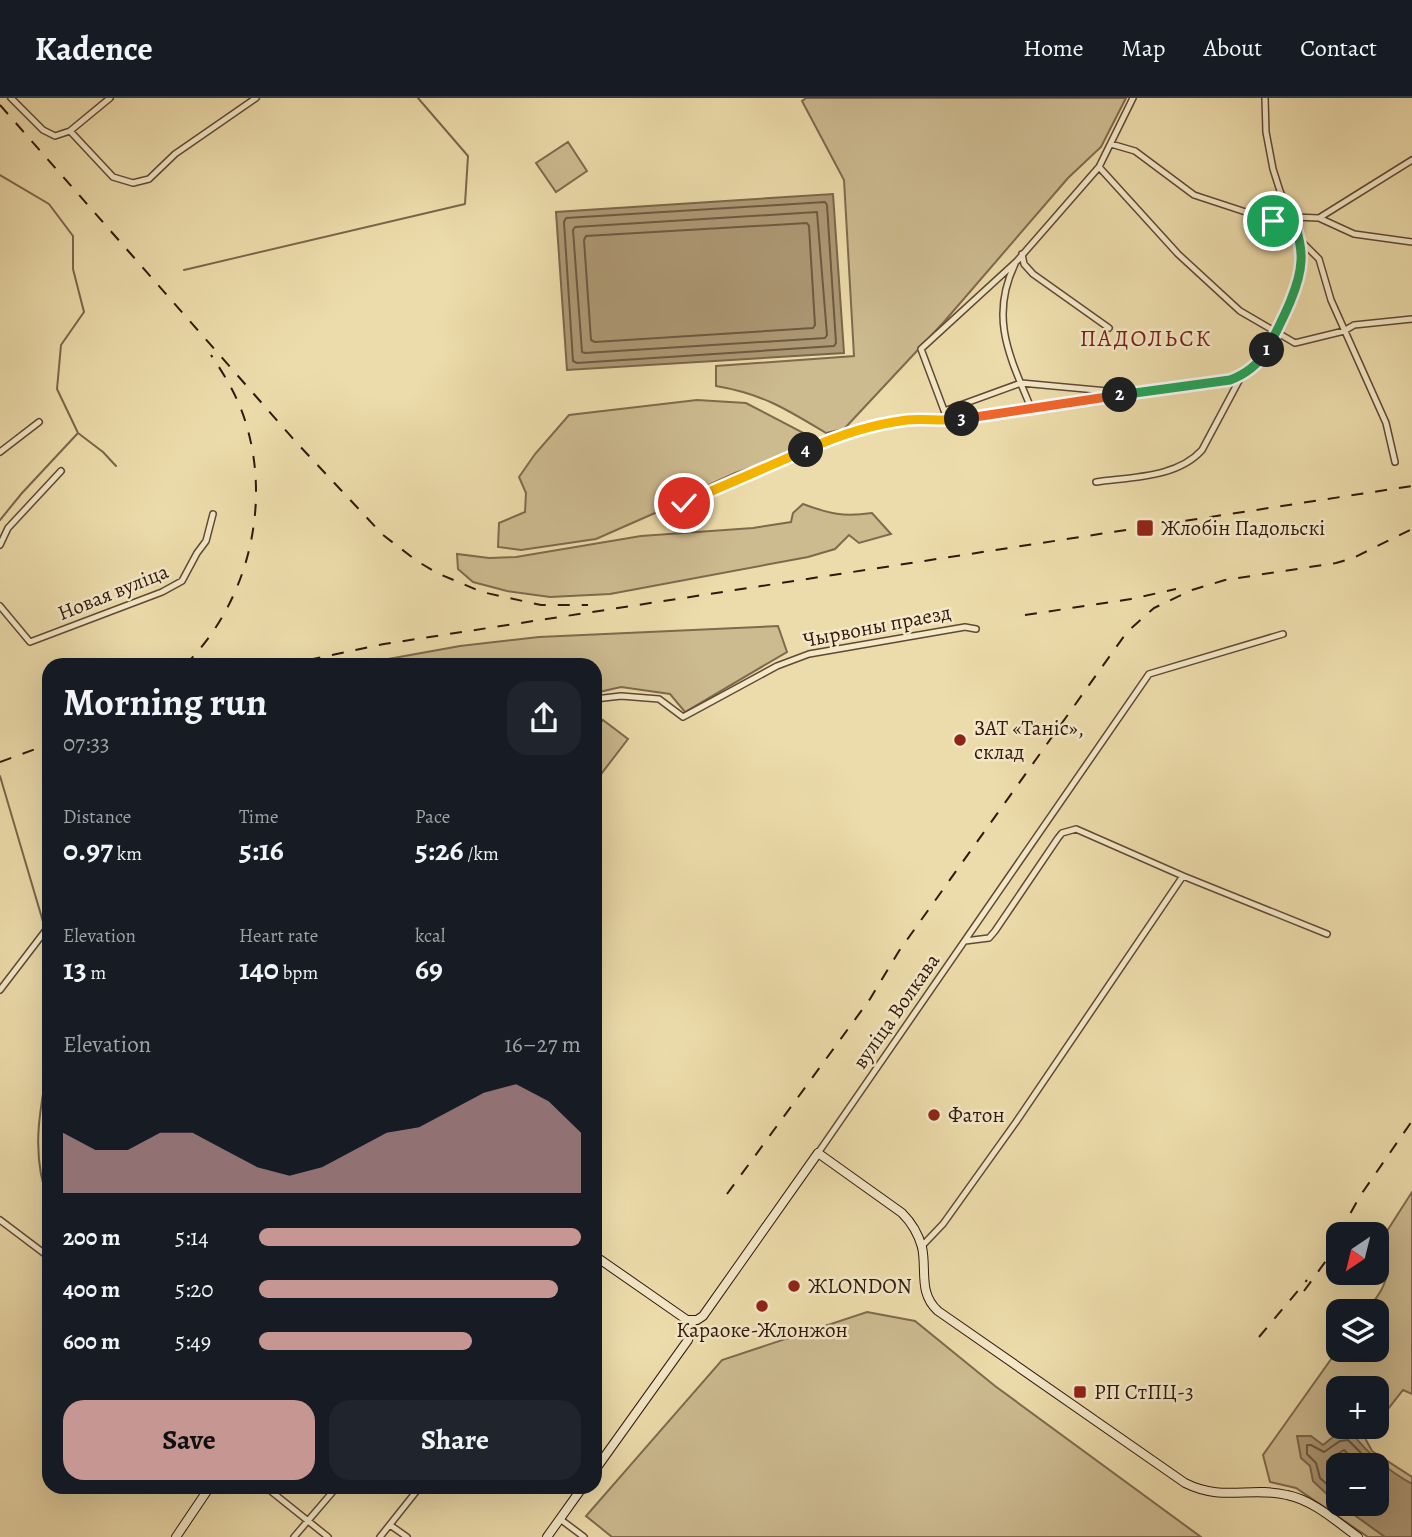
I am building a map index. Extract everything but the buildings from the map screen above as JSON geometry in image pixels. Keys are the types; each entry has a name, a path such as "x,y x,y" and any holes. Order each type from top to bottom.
{"street":[{"path":"11,98 43,130 55,136 70,131 110,98"},
{"path":"70,131 113,177 133,183 149,179 175,154 256,98"},
{"path":"1031,408 1006,345 1002,312 1005,284 1022,254 1099,167 1133,98"},
{"path":"1096,482 1168,472 1194,458 1202,450 1242,375 1261,359 1289,305 1301,263 1299,239 1273,169 1266,132 1265,98"},
{"path":"1111,144 1135,151 1194,195 1273,221 1293,217 1319,218 1354,234 1412,242"},
{"path":"1319,218 1412,160"},
{"path":"1099,167 1178,254 1240,311 1296,343 1344,331 1354,325 1412,319"},
{"path":"1299,239 1318,259 1331,300 1385,423 1395,462"},
{"path":"1022,254 1024,264 1033,274 1109,328"},
{"path":"948,421 921,349 1017,261"},
{"path":"684,503 842,435 907,420 948,421 1128,393 1205,385 1242,375"},
{"path":"944,411 1021,383 1128,393"},
{"path":"0,452 39,422"},
{"path":"0,545 8,528 61,471"},
{"name":"Новая вуліца","path":"0,606 30,642 162,592 182,581 189,572 197,553 206,541 213,514"},
{"name":"Чырвоны праезд","path":"602,698 621,696 659,699 683,717 777,666 809,654 965,627 976,629"},
{"name":"вуліца Волкава","path":"687,1320 697,1320 703,1316 1149,674 1283,634"},
{"path":"965,941 989,938 1058,838 1076,829 1183,876 1327,933"},
{"path":"921,1247 943,1224 1016,1122 1183,876"},
{"path":"0,990 42,935"},
{"path":"818,1153 912,1223 921,1247 925,1290 933,1307 1185,1483 1197,1489 1221,1494 1275,1493 1300,1498 1358,1537"},
{"path":"0,1220 42,1252"},
{"path":"602,1261 692,1326 688,1340 602,1460"},
{"path":"176,1537 205,1494"},
{"path":"275,1494 328,1537"},
{"path":"294,1537 331,1494"},
{"path":"380,1537 414,1494"},
{"path":"547,1537 578,1494"},
{"path":"560,1519 584,1537"},
{"path":"390,1525 407,1537"}],"shaded area":[{"path":"806,98 1126,98 1101,147 1068,178 943,323 844,429 826,433 761,398 716,386 716,366 854,356 844,180 802,101"},
{"path":"568,142 587,171 556,192 536,163"},
{"path":"697,400 746,403 815,439 783,457 735,473 596,539 521,550 498,547 499,523 525,512 526,493 519,477 569,415"},
{"path":"803,504 837,514 872,513 891,534 859,543 849,535 835,549 808,557 610,594 550,597 507,591 473,582 458,569 457,554 489,558 516,557 641,536 753,528 791,522 793,513"},
{"path":"778,626 787,652 685,712 670,694 621,687 602,691 602,658 394,658 460,646 539,637"},
{"path":"602,721 628,739 602,773"},
{"path":"1412,1192 1412,1394 1403,1390 1389,1408 1389,1376 1326,1376 1326,1439 1366,1439 1375,1453 1326,1453 1326,1508 1296,1488 1270,1482 1263,1455 1329,1362 1389,1362 1389,1299 1376,1299 1384,1285 1390,1284 1390,1226"},
{"path":"867,1312 915,1321 995,1386 1201,1537 612,1537 586,1516 722,1360"},
{"path":"1389,1462 1412,1477 1412,1537 1368,1537 1337,1516 1389,1516"}],"water":[{"path":"833,194 844,353 567,370 556,212"},
{"path":"1297,1436 1311,1436 1323,1445 1330,1439 1357,1439 1370,1453 1326,1453 1326,1493 1313,1481 1310,1466 1301,1458"},
{"path":"1389,1470 1412,1484 1412,1537 1385,1537 1356,1516 1389,1516"}],"waterway":[{"path":"184,270 465,204 468,156 418,98"},
{"path":"0,175 49,204 73,236 73,269 84,312 61,345 57,389 78,433 116,466"},
{"path":"0,520 78,433"},
{"path":"0,776 42,918"},
{"path":"42,1102 38,1131 42,1178"}],"railway":[{"path":"0,105 296,442 383,535 437,573 482,592 541,605 588,605"},
{"path":"191,658 224,614 238,585 248,555 254,523 254,459 247,427 241,408 211,355"},
{"path":"318,658 384,644 1412,486"},
{"path":"727,1194 870,999 899,951 1127,632 1154,608 1192,590 1225,580 1336,563 1353,558 1412,529"},
{"path":"1025,615 1131,599 1176,589"},
{"path":"0,762 42,747"},
{"path":"1346,1222 1360,1196 1412,1121"},
{"path":"1304,1291 1326,1261"},
{"path":"1259,1337 1307,1280"}],"place":[{"name":"Жлобін Падольскі","path":"1145,528"},
{"name":"ЗАТ «Таніс», склад","path":"960,740"},
{"name":"Фатон","path":"934,1115"},
{"name":"ЖLONDON","path":"794,1286"},
{"name":"Караоке-Жлонжон","path":"762,1306"},
{"name":"РП СтПЦ-3","path":"1080,1392"}],"district":[{"name":"ПАДОЛЬСК","path":"1146,338"}],"route":[{"path":"684,503 828,440 907,420 948,421 1160,388 1205,385 1242,375 1256,365 1265,353 1289,305 1301,263 1299,239 1293,217 1273,221"}]}
